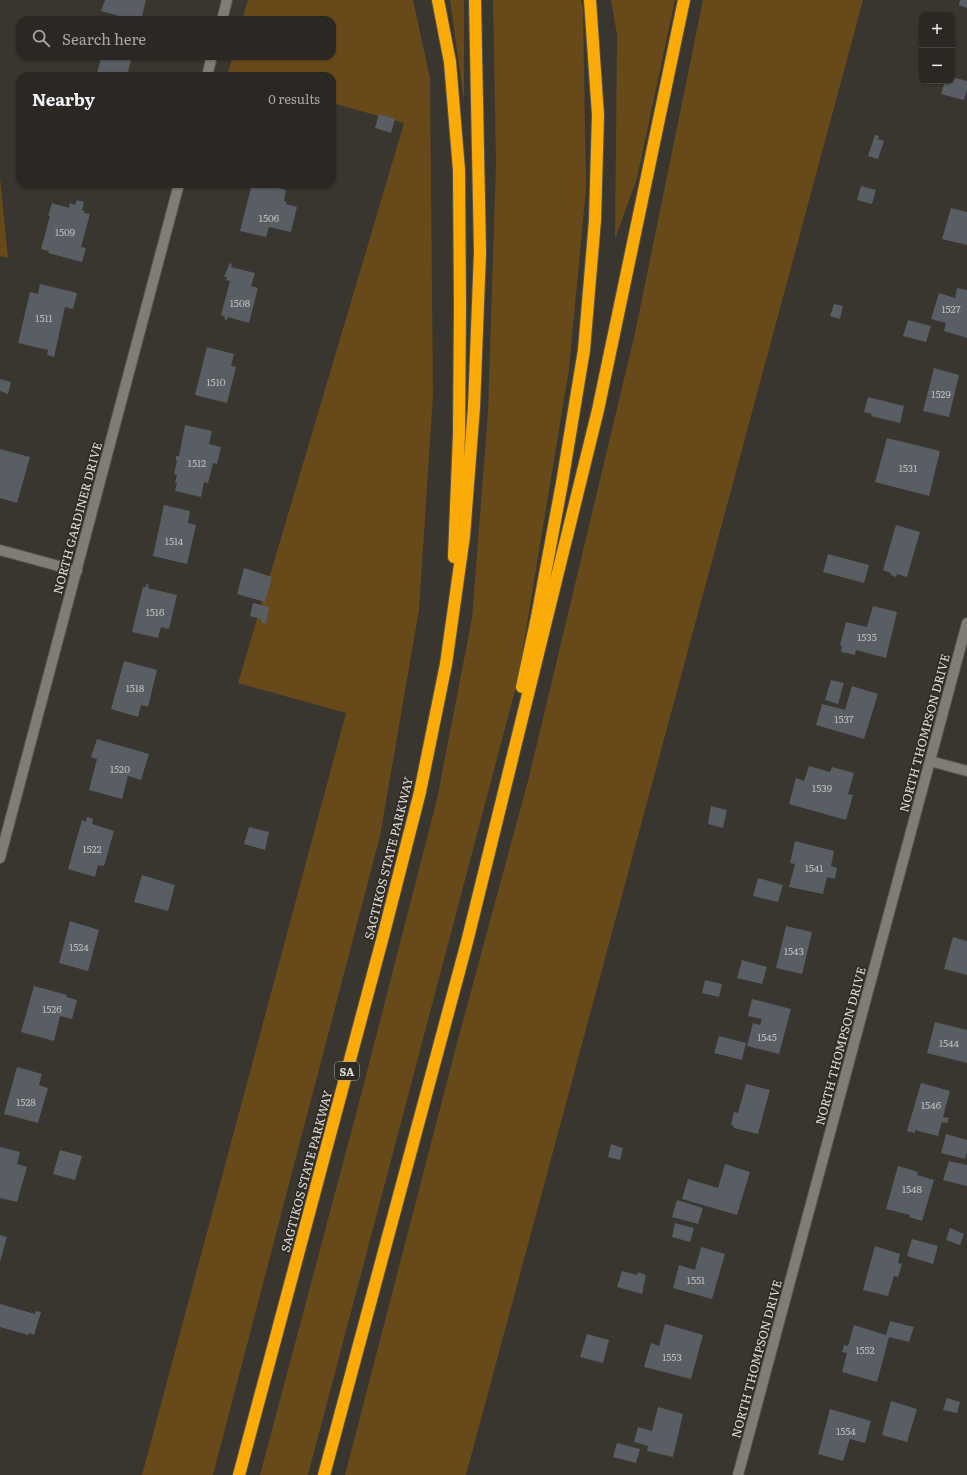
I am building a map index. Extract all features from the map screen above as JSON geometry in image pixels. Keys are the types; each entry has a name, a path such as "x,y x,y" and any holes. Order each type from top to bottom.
{"highway":[{"path":"438,0 450,62 459,170 459,434 455,539 446,664"},
{"path":"446,664 464,536 474,407 480,252 475,0"},
{"path":"467,942 537,617 562,484 584,350 595,220 598,115 590,0"},
{"path":"324,1475 467,942 598,410 684,0"},
{"name":"SAGTIKOS STATE PARKWAY","path":"239,1475 387,922 420,792 446,664"}],"street":[{"path":"223,16 227,0"},
{"path":"208,72 211,60"},
{"name":"NORTH GARDINER DRIVE","path":"0,858 178,188"},
{"path":"0,550 77,571"},
{"name":"NORTH THOMPSON DRIVE","path":"738,1475 967,623"},
{"path":"930,761 967,771"}],"shaded area":[{"path":"248,0 413,0 430,78 433,395 419,610 380,836 213,1475 142,1475 346,713 238,683 404,123 336,104 336,72 228,72 232,60 336,60 336,16 243,16"},
{"path":"450,0 464,0 464,101"},
{"path":"493,0 581,0 583,9 586,189 569,369 518,679 308,1475 260,1475 361,1095 437,799 472,618 488,412 496,164"},
{"path":"611,0 675,0 637,178 615,239 617,35"},
{"path":"703,0 863,0 466,1475 345,1475 457,1043 529,777 635,333"},
{"path":"0,177 8,258 0,256"}],"building":[{"path":"105,0 146,0 142,16 119,16 101,11"},
{"path":"960,0 967,0 967,8 959,5"},
{"path":"101,60 131,60 128,72 97,72"},
{"path":"955,78 967,81 967,90 964,100 941,94 944,84 955,84"},
{"path":"379,114 395,119 391,133 375,128"},
{"path":"875,135 879,136 878,139 884,141 878,159 868,156"},
{"path":"861,186 876,190 872,204 857,200"},
{"path":"251,188 278,188 286,190 284,201 287,202 286,204 297,207 291,232 269,227 266,237 240,231"},
{"path":"77,200 84,202 82,210 85,211 84,213 90,214 81,247 86,248 82,262 48,253 49,251 41,249 52,203 69,208 70,203 75,205"},
{"path":"951,208 967,212 967,245 942,239"},
{"path":"230,263 232,264 231,267 255,273 251,286 258,288 249,323 228,317 227,320 221,315 230,281 226,280 227,277 224,277"},
{"path":"40,284 77,293 73,309 65,307 54,357 47,355 48,350 18,343 30,292 38,294"},
{"path":"957,288 967,290 967,338 944,331 946,323 931,319 939,293 955,298"},
{"path":"834,304 843,306 840,319 830,316"},
{"path":"908,320 931,326 926,342 903,336"},
{"path":"207,347 234,354 231,366 236,367 227,403 195,395"},
{"path":"934,368 959,375 949,417 923,411"},
{"path":"0,379 11,382 8,394 0,391"},
{"path":"868,397 904,406 900,423 871,416 872,414 864,412"},
{"path":"185,425 212,431 209,444 221,447 217,464 213,463 208,483 204,482 201,497 175,491 177,483 175,483 177,475 174,474 177,460 176,456 179,456"},
{"path":"887,438 940,451 929,496 875,482"},
{"path":"0,449 30,457 17,503 0,498"},
{"path":"164,505 190,511 188,523 196,525 187,564 153,556"},
{"path":"896,525 920,532 907,577 897,574 896,577 883,570"},
{"path":"828,554 869,565 864,583 823,572"},
{"path":"244,568 272,577 265,602 237,594"},
{"path":"146,584 149,585 148,588 177,595 169,629 161,627 158,638 132,632 143,587 146,587"},
{"path":"253,603 269,607 266,624 261,622 261,619 250,616"},
{"path":"873,606 897,612 886,658 856,650 855,655 841,652 842,646 840,645 846,622 867,627"},
{"path":"124,661 157,670 148,707 141,705 138,717 111,709"},
{"path":"831,680 844,683 838,704 825,700"},
{"path":"852,686 878,694 864,739 816,725 822,704 845,710"},
{"path":"97,739 149,754 141,780 128,776 122,799 89,790 97,759 91,757"},
{"path":"809,766 830,772 832,767 854,773 848,794 853,795 846,820 789,804 796,778 804,781"},
{"path":"711,806 727,810 723,828 708,824"},
{"path":"87,817 93,819 92,824 114,831 104,866 98,865 95,877 68,869 82,820 86,822"},
{"path":"249,827 269,832 265,850 244,844"},
{"path":"795,841 834,851 831,866 837,868 835,879 827,877 823,894 789,887 795,864 790,863"},
{"path":"142,875 175,885 168,911 134,902"},
{"path":"758,878 783,885 778,902 753,896"},
{"path":"70,921 99,930 88,971 59,963"},
{"path":"786,926 812,932 802,974 776,968"},
{"path":"953,937 967,941 967,975 944,969"},
{"path":"742,960 767,967 762,984 737,978"},
{"path":"705,980 722,984 719,997 702,993"},
{"path":"34,986 67,995 66,997 77,1000 72,1019 60,1016 54,1041 21,1032"},
{"path":"752,999 791,1009 779,1054 747,1046 753,1023 760,1025 762,1019 748,1016"},
{"path":"935,1022 967,1030 967,1063 927,1053"},
{"path":"719,1036 746,1043 742,1060 714,1053"},
{"path":"17,1067 42,1074 39,1085 48,1088 38,1123 4,1114"},
{"path":"921,1083 950,1091 943,1117 949,1118 947,1123 942,1122 938,1136 915,1130 915,1133 907,1131"},
{"path":"746,1084 770,1090 758,1134 734,1128 734,1126 731,1125 734,1112 738,1113"},
{"path":"946,1134 967,1140 967,1152 965,1159 941,1153"},
{"path":"611,1144 623,1148 620,1160 608,1157"},
{"path":"0,1147 20,1152 17,1164 27,1167 17,1202 0,1198"},
{"path":"60,1150 82,1156 75,1180 53,1174"},
{"path":"949,1161 967,1165 967,1186 943,1180"},
{"path":"725,1164 750,1172 737,1215 682,1199 688,1179 718,1188"},
{"path":"898,1166 918,1172 917,1175 934,1180 922,1221 909,1217 910,1215 886,1209"},
{"path":"677,1200 703,1208 698,1224 672,1217"},
{"path":"675,1223 694,1228 690,1242 672,1237"},
{"path":"950,1228 964,1234 960,1245 946,1240"},
{"path":"0,1235 7,1237 0,1262"},
{"path":"912,1239 938,1246 933,1264 907,1256"},
{"path":"875,1246 900,1254 898,1263 902,1264 898,1277 894,1276 888,1296 863,1290"},
{"path":"701,1247 725,1254 712,1299 673,1288 679,1265 695,1270"},
{"path":"622,1271 637,1275 638,1272 646,1275 642,1294 617,1287"},
{"path":"0,1304 35,1314 36,1311 41,1312 34,1335 29,1333 28,1335 0,1327"},
{"path":"890,1321 914,1327 909,1342 889,1337 877,1382 842,1372 847,1353 842,1352 844,1345 848,1346 854,1325 886,1335"},
{"path":"665,1324 703,1335 691,1379 644,1367 651,1343 659,1346"},
{"path":"587,1334 609,1340 603,1363 580,1357"},
{"path":"947,1398 960,1402 957,1413 943,1410"},
{"path":"891,1401 917,1409 907,1442 882,1435"},
{"path":"658,1407 683,1414 673,1457 647,1451 648,1446 634,1442 638,1427 652,1431"},
{"path":"830,1409 871,1421 865,1443 850,1439 843,1461 818,1454"},
{"path":"617,1443 640,1449 636,1463 613,1457"}]}
